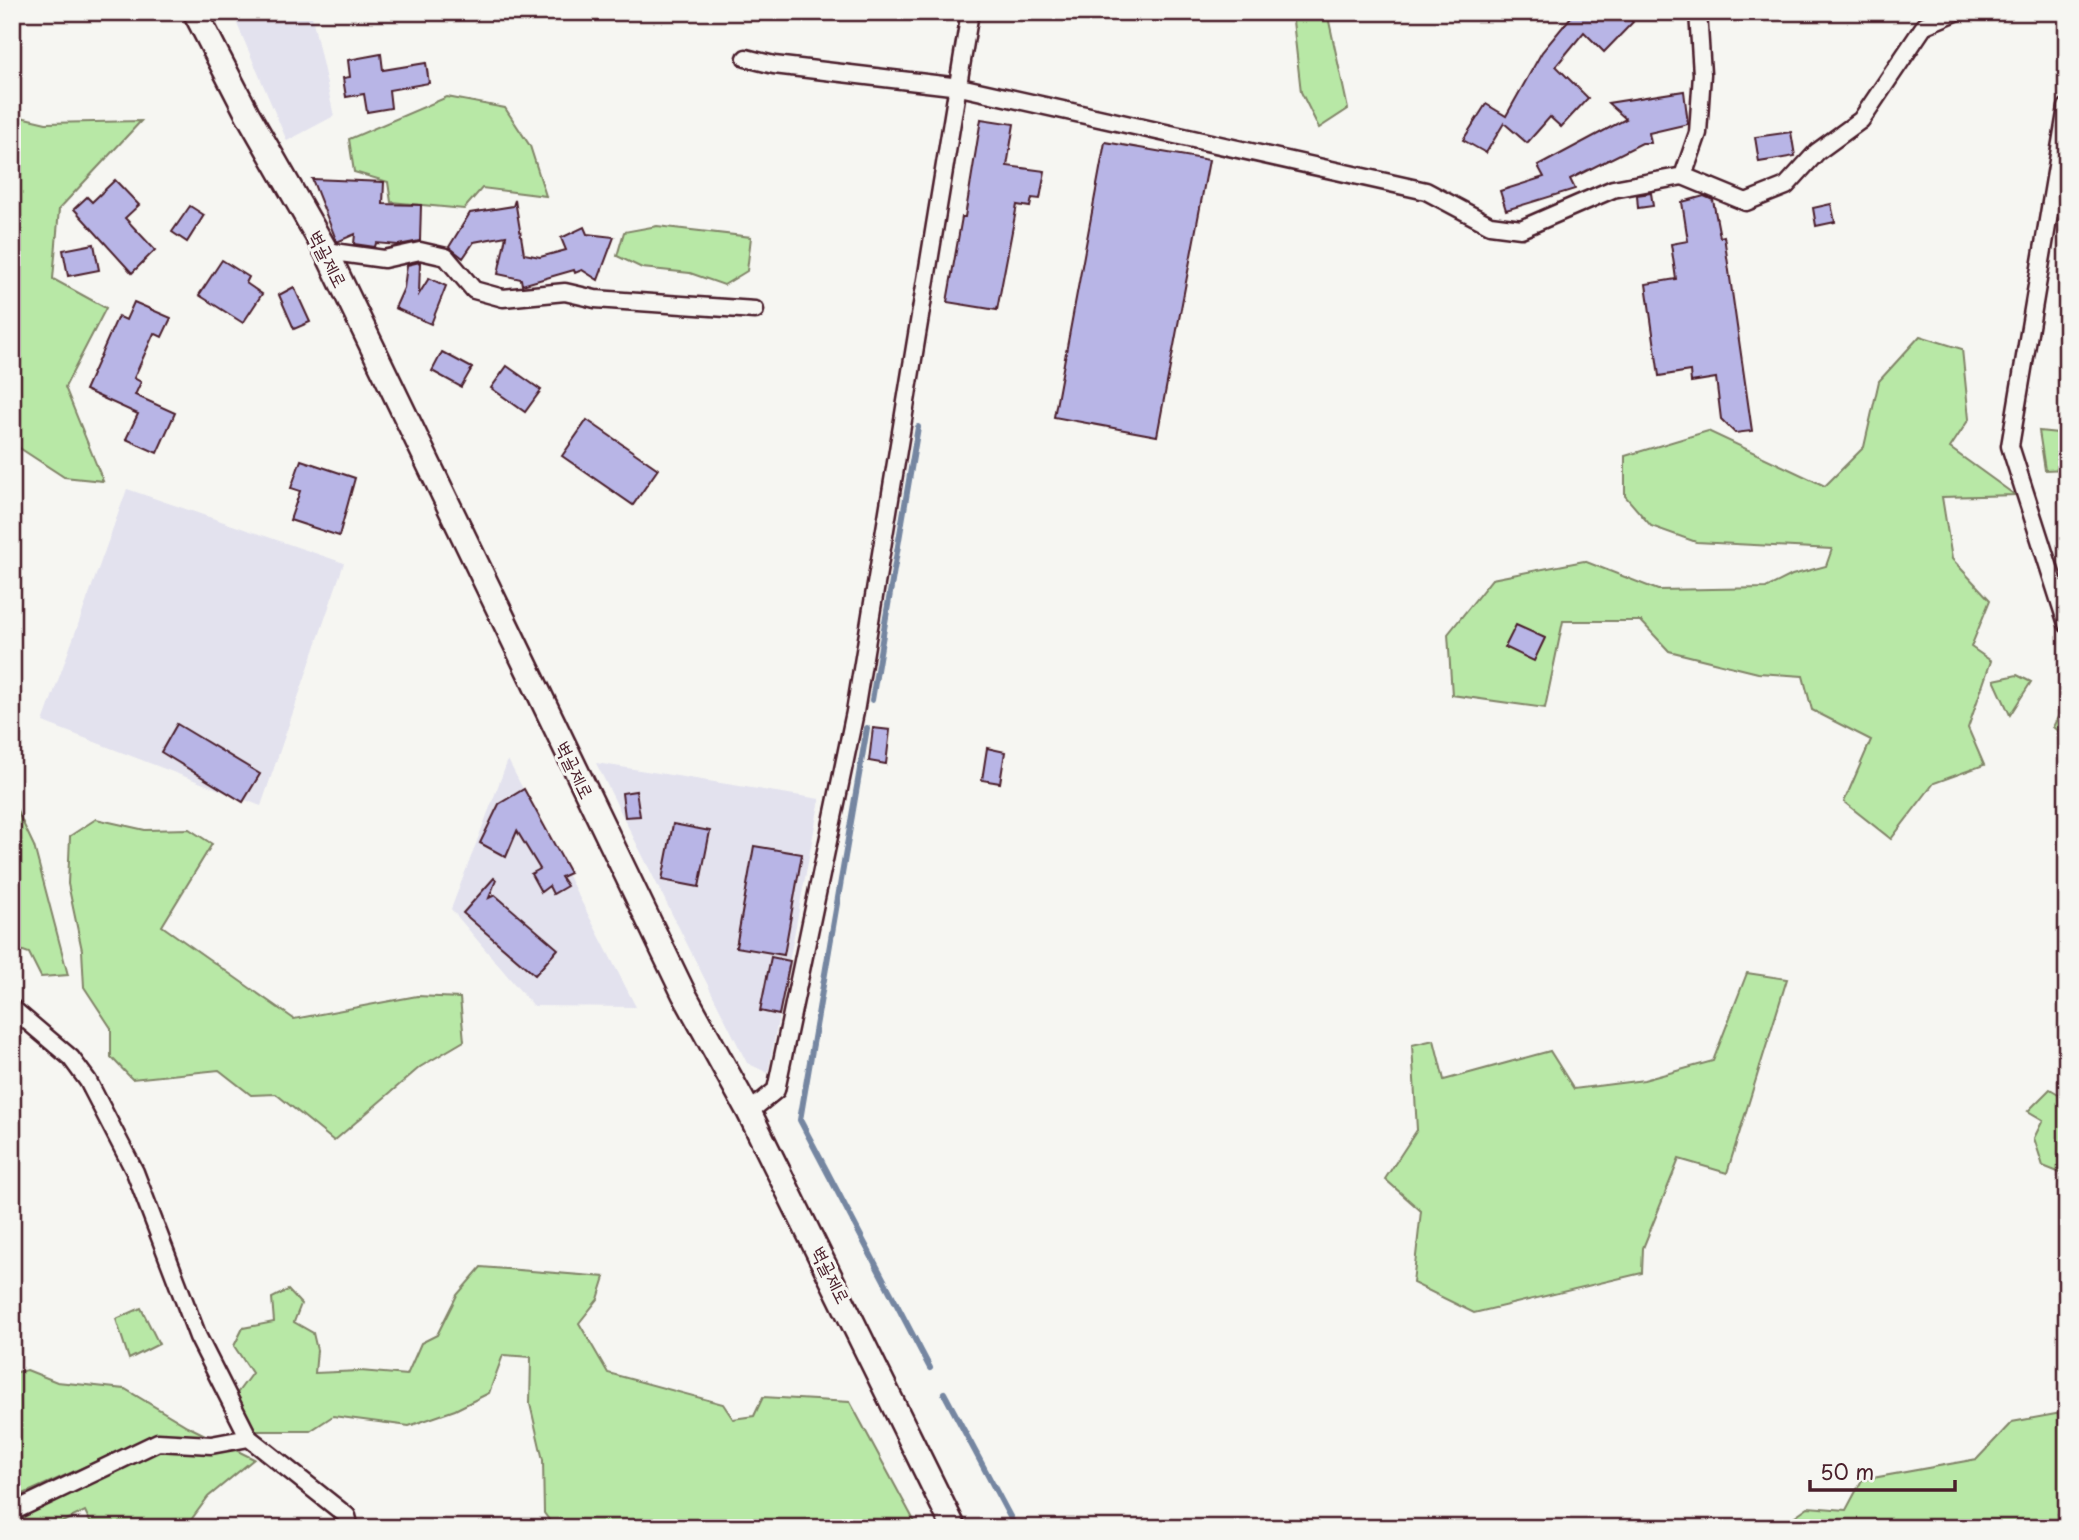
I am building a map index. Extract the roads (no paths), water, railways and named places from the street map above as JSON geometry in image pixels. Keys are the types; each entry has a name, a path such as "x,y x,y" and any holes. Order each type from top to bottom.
{"street":[{"name":"벽골제로","path":"195,12 247,113 326,251 684,993 749,1112 954,1528"},
{"path":"749,1112 776,1090 855,712 960,87 970,12"},
{"path":"1683,176 1698,133 1702,74 1698,12"},
{"path":"746,58 774,65 960,87 1426,191 1490,225 1521,229 1614,190 1683,176 1746,202 1786,186 1817,152 1861,120 1925,25 1956,12"},
{"path":"2067,107 2010,446 2023,494 2067,624"},
{"path":"326,251 383,259 420,251 446,257 474,290 503,298 565,292 595,299 755,310"},
{"path":"12,1008 71,1058 88,1081 135,1172 198,1337 249,1438 347,1516 350,1528"},
{"path":"12,1512 158,1442 211,1445 249,1438"}],"waterway":[{"path":"872,700 918,427"},
{"path":"867,728 800,1120 930,1368"},
{"path":"944,1393 1016,1528"}]}
